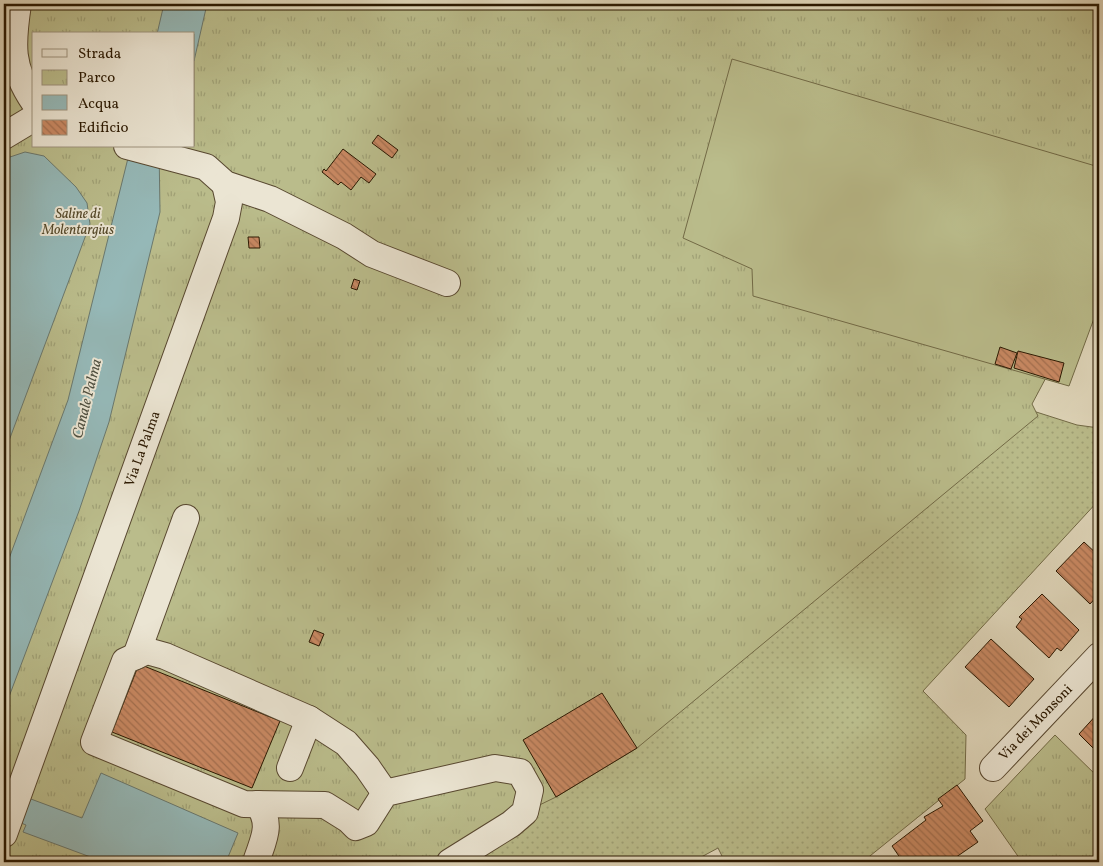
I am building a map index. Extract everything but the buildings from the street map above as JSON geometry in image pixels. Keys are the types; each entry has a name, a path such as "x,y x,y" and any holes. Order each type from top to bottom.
{"street":[{"path":"18,4 13,36 14,64 22,85 32,99"},
{"path":"4,136 32,119"},
{"path":"134,148 206,167 225,184 270,198 344,236 372,254 447,283"},
{"name":"Via La Palma","path":"5,831 226,218 229,202 225,184"},
{"path":"136,656 186,518"},
{"path":"384,793 367,767 346,743 309,719 165,656 147,651 125,661 94,742 244,804 325,805 349,820 356,828 366,823 384,793 495,768 520,772 530,790 525,812 512,824 450,862"},
{"name":"Via dei Monsoni","path":"993,768 1099,656"},
{"path":"290,768 309,719"},
{"path":"256,862 266,831 266,816 258,804"}],"green space":[{"name":"Saline di Molentargius","path":"4,4 1099,4 1099,305 1083,308 1032,404 1038,416 637,748 556,797 525,812 450,862 4,862"},
{"path":"732,59 1099,167 1099,305 1069,386 753,296 752,269 683,238"},
{"path":"1008,403 1077,425 1099,428 1099,500 923,691 966,735 965,779 865,860 867,862 725,862 718,848 692,862 336,862"},
{"path":"1055,735 1099,778 1099,862 1022,862 985,809"}],"water":[{"path":"164,4 207,4 195,57 195,32 157,32"},
{"name":"Canale Palma","path":"131,148 159,148 160,212 109,422 79,511 4,710 4,572 68,400"},
{"path":"25,152 44,156 76,187 87,203 90,224 4,454 4,159"},
{"path":"101,773 238,833 226,862 104,862 23,832 26,825 4,816 4,789 82,818"}]}
